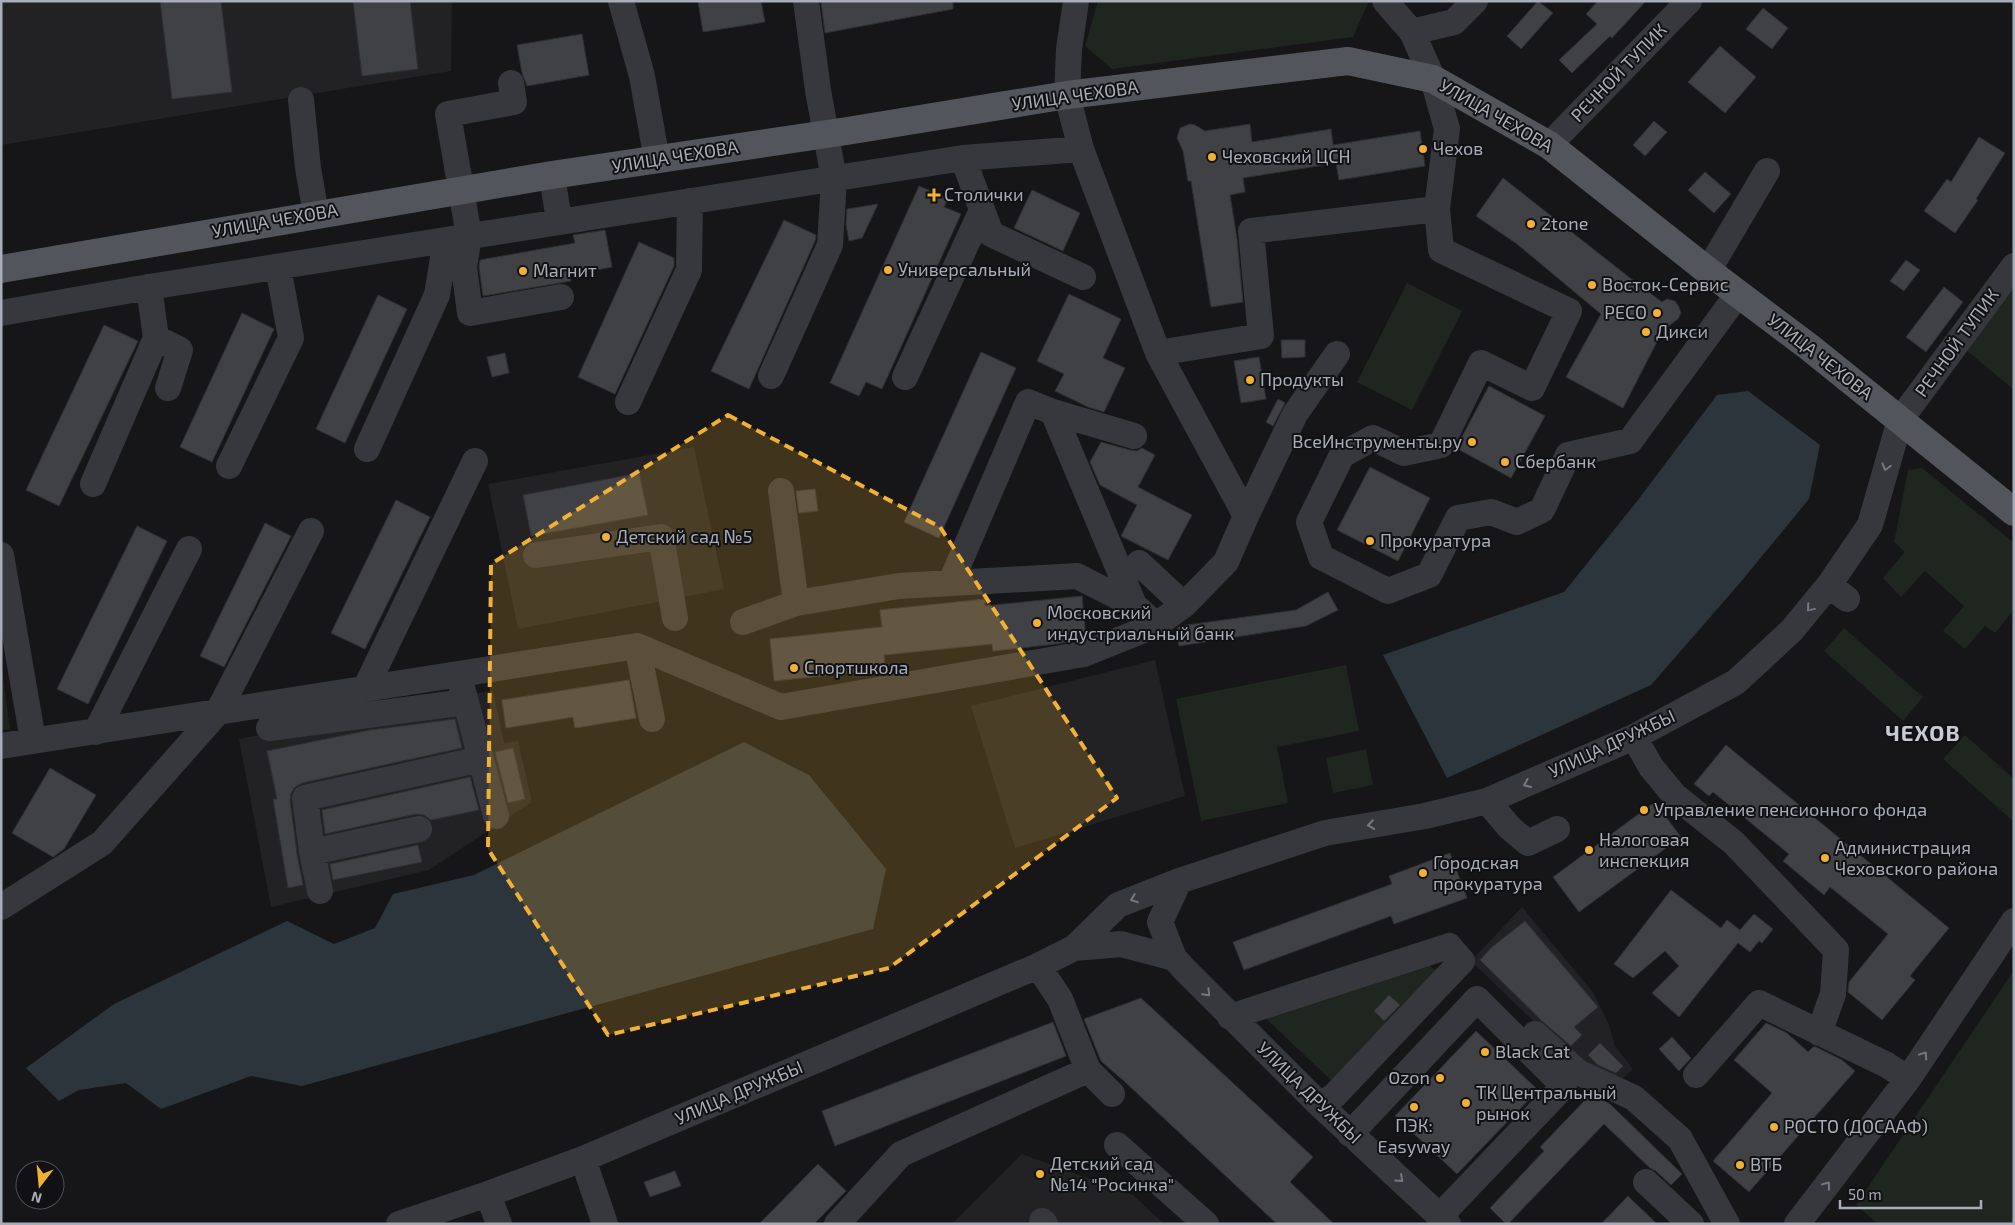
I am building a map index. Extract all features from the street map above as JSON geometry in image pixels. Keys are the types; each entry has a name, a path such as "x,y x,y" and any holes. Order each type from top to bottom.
{"main road":[{"name":"УЛИЦА ЧЕХОВА","path":"1,269 460,189 826,134 1067,95 1348,61 1434,79 1549,145 1738,294 1809,347 2014,512"}],"street":[{"path":"621,1 642,76 657,160"},
{"path":"771,376 830,244 834,180 818,90 806,1"},
{"path":"1076,1 1069,49 1067,95 1081,149 1158,353 1246,516"},
{"path":"1385,1 1412,32 1434,79 1447,128 1437,209 1440,250 1569,311 1532,388 1481,363 1441,445 1404,453 1372,438 1342,455 1309,522 1321,557 1388,591 1430,575 1458,518 1491,512 1517,522 1542,510 1568,455 1630,441 1738,294"},
{"path":"1412,32 1454,22 1475,1"},
{"name":"РЕЧНОЙ ТУПИК","path":"1549,145 1689,1"},
{"path":"511,84 514,102 448,114 469,236 464,267 470,313 560,297"},
{"path":"301,100 308,168 316,214"},
{"path":"1,313 149,287 834,180 963,158 1081,149"},
{"path":"963,158 991,234 1083,277"},
{"path":"1708,270 1767,171"},
{"path":"552,175 560,222"},
{"path":"628,402 689,270 690,201"},
{"path":"1158,353 1261,336 1251,231 1437,209"},
{"path":"905,378 982,210"},
{"path":"367,449 438,295 443,258 469,236"},
{"name":"РЕЧНОЙ ТУПИК","path":"1900,420 2014,266"},
{"path":"229,466 291,338 278,267"},
{"path":"93,484 156,338 149,287"},
{"path":"156,338 180,350 168,388"},
{"path":"1,746 637,646 781,707 1084,654 1156,625 1184,605 1226,562 1295,414 1336,354"},
{"path":"951,582 1028,402 1054,412 1134,436"},
{"path":"1054,412 1134,605"},
{"name":"УЛИЦА ДРУЖБЫ","path":"399,1224 583,1159 1038,966 1074,948 1118,905 1180,881 1325,833 1425,816 1488,801 1634,737 1736,682 1792,630 1838,592 1870,525 1900,420"},
{"path":"364,689 476,462"},
{"path":"781,492 796,603"},
{"path":"1,907 102,843 218,712 310,531"},
{"path":"536,555 661,537 675,618"},
{"path":"96,732 189,550"},
{"path":"1,555 33,740"},
{"path":"1139,563 1184,605"},
{"path":"744,622 796,603 899,586 1077,576 1134,605 1156,625"},
{"path":"637,646 652,719"},
{"path":"459,674 496,816"},
{"path":"269,728 466,702"},
{"path":"1634,737 1651,766 1675,796 1734,843 1836,950 1833,994 1819,1033"},
{"path":"320,891 312,852 305,798 481,759"},
{"path":"1488,801 1510,828 1528,842 1557,829"},
{"path":"312,852 419,830"},
{"name":"УЛИЦА ДРУЖБЫ","path":"1180,881 1160,922 1174,958 1230,1017 1320,1105 1444,1220"},
{"path":"1797,1224 1908,1079 2014,921"},
{"name":"УЛИЦА ДРУЖБЫ","path":"1074,948 1121,944 1174,958"},
{"path":"1230,1017 1448,946 1462,961 1334,1096 1320,1105"},
{"path":"1038,966 1060,999 1088,1070 1112,1094"},
{"path":"1480,985 1571,1079"},
{"path":"1350,1134 1477,998 1571,1079 1634,1098 1680,1139 1728,1224"},
{"path":"1696,1075 1759,1003 1887,1064 1908,1079"},
{"path":"836,1224 901,1154 1088,1070"},
{"path":"1444,1220 1571,1079"},
{"path":"1117,1145 1206,1224"},
{"path":"583,1159 605,1224"},
{"path":"1646,1182 1691,1224"},
{"path":"488,1194 499,1224"}],"highlighted area":[{"path":"728,415 940,527 1117,798 889,968 608,1035 488,849 491,564"}],"shaded area":[{"path":"1,1 452,1 451,71 1,145"},
{"path":"1098,1 1369,1 1353,37 1112,69 1085,46"},
{"path":"1407,283 1462,311 1412,410 1357,382"},
{"path":"2014,288 2014,390 1966,350"},
{"path":"1748,391 1820,445 1809,499 1739,584 1651,685 1447,778 1383,655 1564,592 1638,500 1717,395"},
{"name":"Детский сад №5","path":"694,447 724,589 518,629 488,484"},
{"path":"1922,468 2014,543 2014,610 1995,633 1985,626 1965,649 1943,631 1964,606 1925,571 1901,597 1883,578 1905,552 1894,542 1908,470"},
{"path":"1844,628 1923,697 1903,721 1824,651"},
{"path":"1155,660 1185,796 1015,848 971,706"},
{"path":"1,662 10,729 1,730"},
{"path":"1346,665 1359,731 1277,747 1288,803 1201,821 1176,699"},
{"path":"493,690 504,743 518,741 532,802 429,870 271,907 239,739"},
{"path":"1965,735 2014,779 2014,822 1943,759"},
{"path":"744,742 809,775 886,869 873,929 302,1086 251,1076 161,1109 126,1083 79,1090 59,1101 26,1068 114,1004 287,921 334,944 375,928 393,894 474,875"},
{"path":"1366,749 1373,785 1333,793 1326,758"},
{"path":"1522,907 1592,991 1608,1022 1615,1046 1633,1069 1616,1084 1584,1070 1471,961"},
{"path":"1428,964 1439,973 1334,1083 1263,1016"},
{"path":"2014,970 2014,1224 1878,1224 1856,1205"},
{"name":"Детский сад №14 \"Росинка\"","path":"1022,1154 1133,1195 1164,1224 952,1224"}],"building":[{"path":"160,1 221,1 232,92 172,99"},
{"path":"353,1 410,1 418,69 362,76"},
{"path":"698,1 761,1 765,22 703,32"},
{"path":"821,1 953,1 953,9 825,33"},
{"path":"1538,1 1553,13 1521,49 1507,36"},
{"path":"1598,1 1646,1 1612,38 1610,36 1572,73 1559,60 1597,24 1586,14"},
{"path":"1763,8 1788,28 1772,49 1746,29"},
{"path":"582,34 589,75 527,86 522,73 517,45"},
{"path":"1720,46 1756,77 1725,113 1688,82"},
{"path":"1654,121 1667,132 1645,156 1633,145"},
{"path":"1190,124 1205,131 1250,124 1252,142 1331,129 1333,145 1420,131 1425,166 1339,180 1336,163 1243,178 1245,192 1230,195 1237,239 1243,302 1211,307 1191,181 1188,181 1183,151 1177,138 1180,128"},
{"path":"1979,137 2005,153 1976,199 1978,200 1955,233 1924,211 1947,179 1951,182"},
{"path":"1705,172 1731,194 1714,213 1688,190"},
{"path":"1503,178 1662,302 1667,299 1675,301 1679,307 1681,313 1678,319 1663,330 1623,408 1566,377 1601,314 1517,244 1476,216"},
{"path":"919,186 948,198 944,207 961,214 882,389 866,382 859,396 830,383"},
{"path":"1032,190 1080,213 1063,251 1014,228"},
{"path":"878,204 862,238 849,241 846,225 847,209"},
{"path":"784,220 816,235 815,241 749,389 711,371"},
{"name":"Магнит","path":"605,230 612,267 570,275 571,281 483,296 479,267 480,260 575,243 573,235"},
{"path":"639,242 674,258 674,266 615,394 578,377"},
{"path":"1906,260 1920,270 1904,291 1890,281"},
{"path":"1944,287 1963,302 1926,352 1906,337"},
{"path":"1069,294 1121,319 1103,358 1125,368 1104,412 1088,407 1055,391 1064,374 1037,361"},
{"path":"378,295 407,309 345,443 316,429"},
{"path":"242,313 274,329 212,462 180,447"},
{"path":"104,325 138,341 59,506 26,490"},
{"path":"1281,340 1305,340 1305,357 1282,358"},
{"path":"981,352 1016,368 939,538 904,522"},
{"path":"505,353 509,373 492,377 487,357"},
{"name":"Продукты","path":"1259,357 1266,399 1241,403 1234,361"},
{"path":"1489,386 1545,416 1511,478 1456,448"},
{"path":"1278,399 1285,403 1273,426 1266,422"},
{"path":"1101,442 1130,450 1137,451 1142,448 1155,455 1138,487 1192,515 1168,560 1121,536 1137,505 1100,485 1090,462"},
{"path":"1370,467 1430,498 1398,561 1337,530"},
{"path":"639,473 648,515 531,536 523,495"},
{"path":"815,489 818,511 799,513 796,491"},
{"path":"396,500 430,517 365,649 331,633"},
{"path":"265,523 291,536 224,667 200,656"},
{"path":"137,526 167,541 88,704 57,689"},
{"path":"1328,592 1338,610 1306,626 1179,646 1176,630 1180,626 1296,610"},
{"path":"1082,596 1086,637 1080,640 993,651 992,644 884,655 885,669 774,681 770,639 882,627 880,610 985,599 985,606"},
{"path":"629,680 636,718 575,728 573,717 506,728 502,700"},
{"path":"455,719 462,748 302,783 295,787 291,793 290,800 303,885 288,888 273,799 277,799 267,751 370,730"},
{"name":"Администрация Чеховского района","path":"1726,745 1949,928 1910,976 1915,980 1882,1020 1848,992 1849,982 1888,934 1830,887 1824,895 1783,861 1789,854 1713,792 1709,796 1694,784"},
{"path":"513,748 525,799 508,803 495,752"},
{"path":"50,768 96,795 64,849 53,857 12,833"},
{"path":"470,777 479,810 431,820 424,815 416,814 325,834 322,810"},
{"path":"1655,802 1681,837 1579,912 1553,877"},
{"path":"418,845 422,862 333,880 330,864"},
{"path":"1450,853 1467,898 1394,924 1391,916 1244,970 1233,942 1392,884 1389,876"},
{"path":"1671,890 1721,928 1727,920 1740,930 1754,914 1773,929 1762,943 1759,941 1750,952 1738,943 1679,1017 1652,993 1679,966 1665,951 1633,978 1614,964"},
{"path":"1525,921 1598,1007 1574,1027 1582,1035 1571,1046 1543,1022 1480,960 1492,947"},
{"path":"1389,995 1400,1005 1384,1021 1374,1011"},
{"path":"1141,998 1313,1157 1290,1182 1334,1224 1277,1224 1101,1061 1084,1019"},
{"path":"1053,1022 1066,1056 835,1146 822,1111"},
{"name":"РОСТО (ДОСААФ)","path":"1766,1023 1787,1033 1808,1052 1813,1047 1816,1047 1842,1060 1855,1071 1749,1192 1713,1161 1772,1093 1734,1060"},
{"name":"ТК Центральный рынок","path":"1476,1031 1538,1090 1457,1174 1395,1116"},
{"path":"1672,1037 1691,1058 1679,1071 1659,1049"},
{"path":"1600,1043 1623,1066 1616,1073 1598,1065 1588,1055"},
{"path":"1591,1094 1610,1104 1682,1174 1671,1185 1650,1168 1604,1124 1506,1224 1490,1208 1544,1151 1540,1147"},
{"path":"818,1164 846,1191 814,1224 759,1224"},
{"path":"675,1171 681,1186 650,1197 644,1182"},
{"path":"1628,1196 1657,1224 1601,1224"}],"place":[{"name":"Чехов","path":"1423,149"},
{"name":"Чеховский ЦСН","path":"1212,157"},
{"name":"Столички","path":"934,195"},
{"name":"2tone","path":"1531,224"},
{"name":"Универсальный","path":"888,270"},
{"name":"Магнит","path":"523,271"},
{"name":"Восток-Сервис","path":"1592,285"},
{"name":"РЕСО","path":"1657,313"},
{"name":"Дикси","path":"1646,332"},
{"name":"Продукты","path":"1250,380"},
{"name":"ВсеИнструменты.ру","path":"1472,442"},
{"name":"Сбербанк","path":"1505,462"},
{"name":"Детский сад №5","path":"606,537"},
{"name":"Прокуратура","path":"1370,541"},
{"name":"Московский индустриальный банк","path":"1037,623"},
{"name":"Спортшкола","path":"794,668"},
{"name":"Управление пенсионного фонда","path":"1644,810"},
{"name":"Налоговая инспекция","path":"1589,850"},
{"name":"Администрация Чеховского района","path":"1825,858"},
{"name":"Городская прокуратура","path":"1423,873"},
{"name":"Black Cat","path":"1485,1052"},
{"name":"Ozon","path":"1440,1078"},
{"name":"ТК Центральный рынок","path":"1466,1103"},
{"name":"ПЭК: Easyway","path":"1414,1107"},
{"name":"РОСТО (ДОСААФ)","path":"1774,1127"},
{"name":"ВТБ","path":"1740,1165"},
{"name":"Детский сад №14 \"Росинка\"","path":"1040,1174"}],"district":[{"name":"ЧЕХОВ","path":"1923,733"}]}
